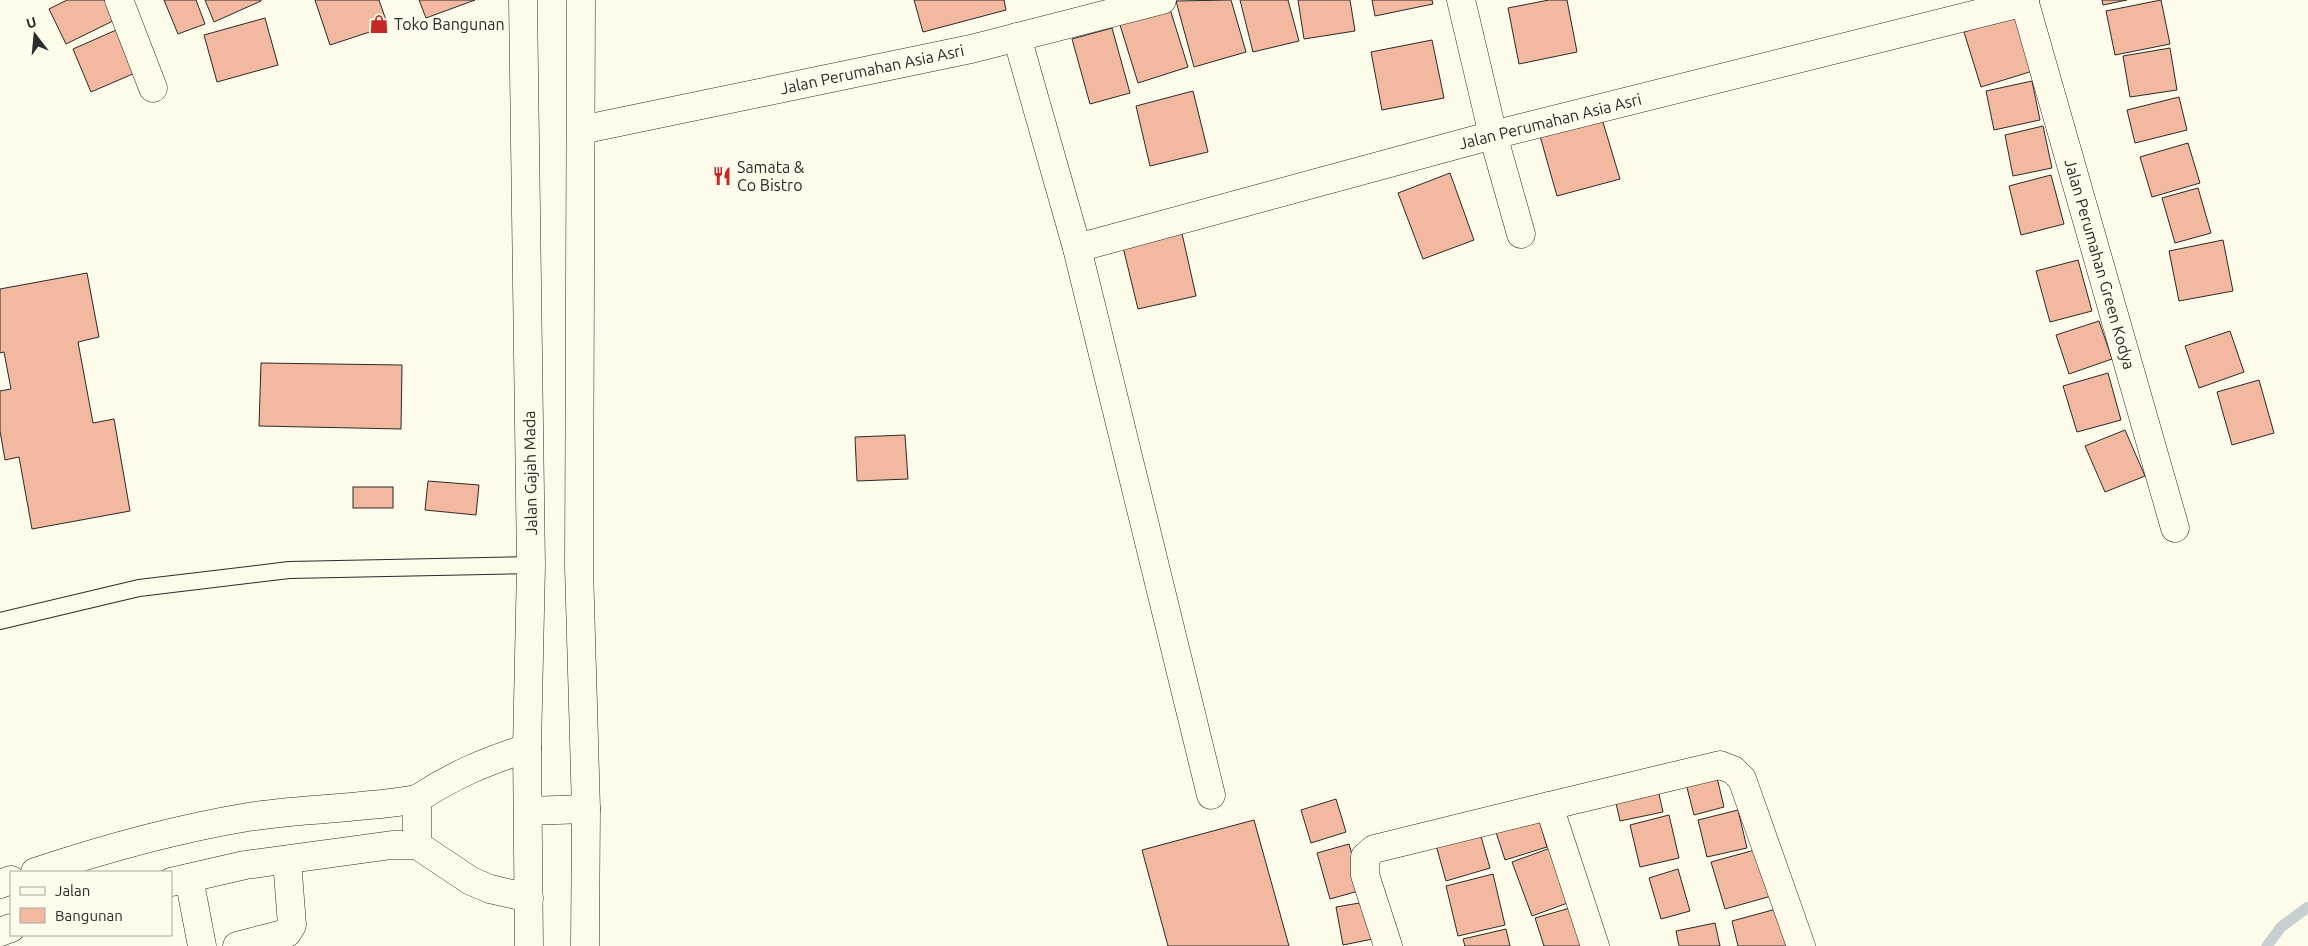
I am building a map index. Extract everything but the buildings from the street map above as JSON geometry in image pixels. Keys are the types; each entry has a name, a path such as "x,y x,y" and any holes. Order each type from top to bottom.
{"street":[{"path":"120,0 154,88"},
{"name":"Jalan Gajah Mada","path":"523,0 530,565 527,748 529,946"},
{"path":"582,0 579,567 586,809 585,946"},
{"name":"Jalan Perumahan Asia Asri","path":"581,130 961,51 1162,0"},
{"path":"1461,0 1493,134 1521,234"},
{"name":"Jalan Perumahan Asia Asri","path":"1077,248 1493,134 2024,1"},
{"name":"Jalan Perumahan Green Kodya","path":"2024,1 2176,528"},
{"path":"1017,37 1077,248 1211,795"},
{"path":"38,871 152,837 249,817 386,805 417,799 452,777 479,764 527,748"},
{"path":"1388,946 1365,875 1366,857 1374,849 1720,765 1733,770 1742,779 1801,946"},
{"path":"417,799 417,845"},
{"path":"1550,806 1595,946"},
{"path":"528,811 586,809"},
{"path":"202,946 180,880 245,865 392,845 417,845 471,881 490,889 529,898"},
{"path":"237,946 287,933 292,926 288,860"}],"lane":[{"path":"0,620 140,588 289,570 530,565"}],"waterway":[{"path":"2267,946 2281,927 2308,907"}],"place":[{"name":"Toko Bangunan","path":"379,24"},
{"name":"Samata & Co Bistro","path":"722,176"}]}
